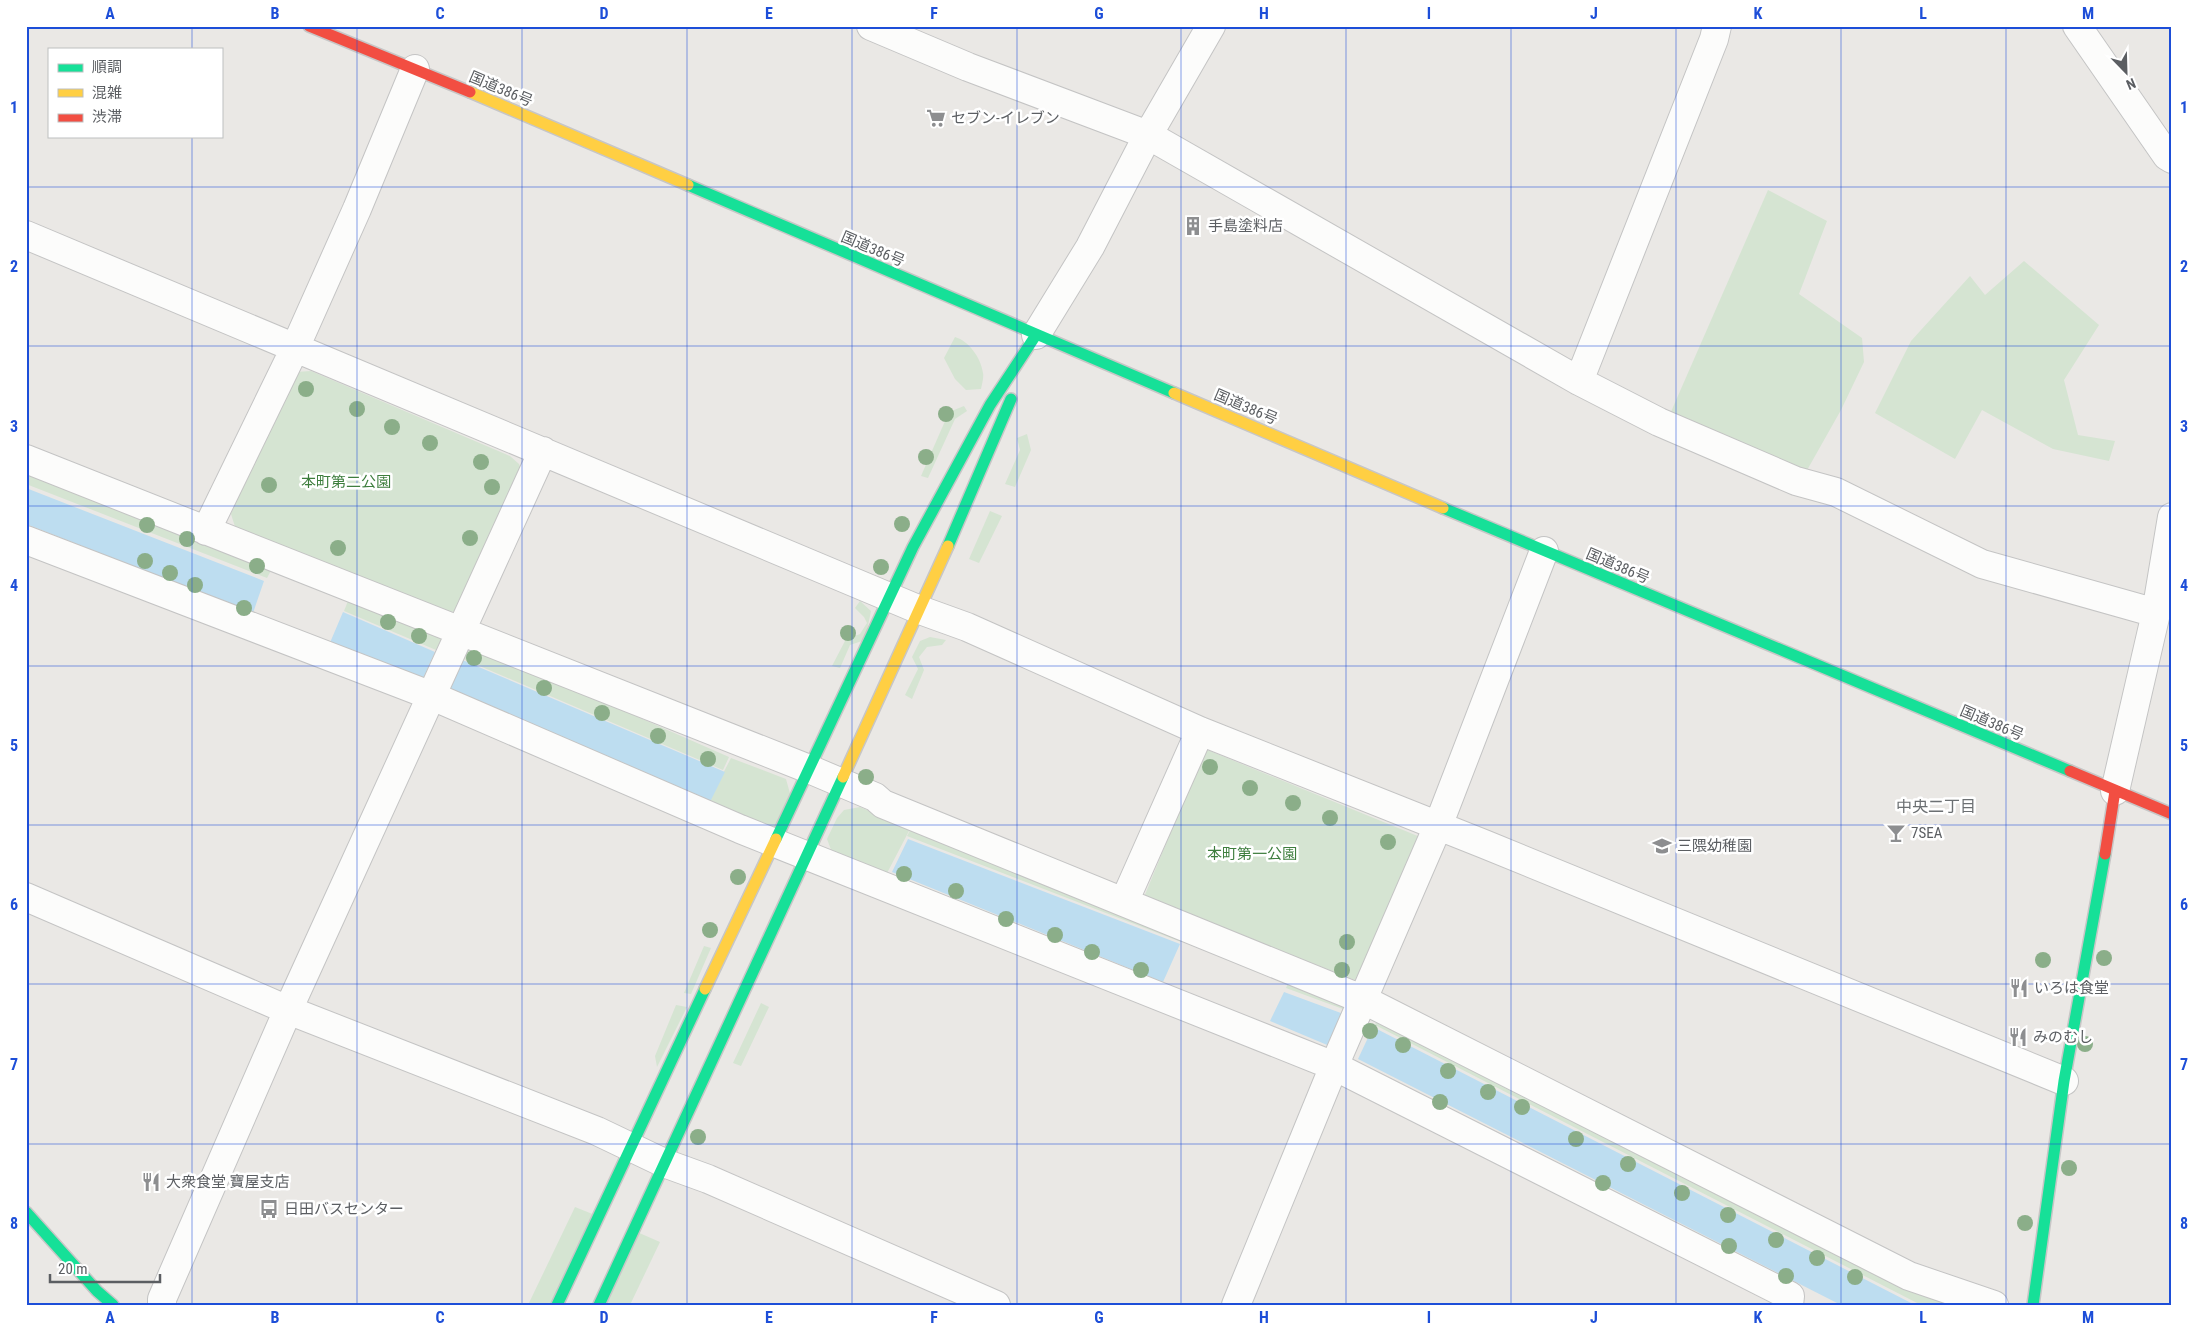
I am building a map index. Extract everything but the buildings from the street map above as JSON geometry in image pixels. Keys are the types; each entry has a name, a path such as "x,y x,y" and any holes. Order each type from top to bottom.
{"main road":[{"name":"国道386号","path":"309,26 415,69 1544,551 2172,814"},
{"path":"557,1305 913,547 990,405 1036,335"},
{"path":"599,1305 920,610 1036,335"},
{"path":"2033,1305 2064,1082 2115,791"},
{"path":"26,1212 96,1291 113,1305"}],"street":[{"path":"870,26 978,70 1148,135 1579,381 1659,422 1796,482 1836,492 1982,564 2156,613"},
{"path":"1036,335 1090,247 1148,135 1211,26"},
{"path":"1579,381 1714,39 1717,26"},
{"path":"2077,26 2167,156 2172,159"},
{"path":"206,531 295,348 357,208 415,69"},
{"path":"26,235 920,610 967,628 1200,731 1438,826 2064,1082"},
{"path":"162,1305 162,1299 288,1010 543,451"},
{"path":"26,459 841,782 875,797 883,804 1364,1000 1909,1276 1994,1305"},
{"path":"2115,791 2156,613 2172,517"},
{"path":"26,540 432,696 774,843 1334,1066 1790,1296 1789,1305"},
{"path":"1236,1305 1334,1066 1438,826 1544,551"},
{"path":"1124,902 1200,731"},
{"path":"26,897 288,1010 588,1128 664,1163 708,1179 996,1305"}],"green space":[{"path":"1768,190 1827,221 1799,294 1862,338 1864,362 1841,410 1806,472 1670,414"},
{"path":"2024,261 2099,325 2064,380 2078,435 2115,441 2109,461 2053,449 1982,410 1955,459 1875,413 1911,341 1970,276 1985,295"},
{"path":"955,337 965,342 974,351 980,362 983,375 981,389 966,390 955,379 944,358"},
{"name":"本町第二公園","path":"311,371 510,456 519,464 521,469 462,608 447,614 237,533 231,514 291,376 296,372"},
{"path":"964,406 967,411 955,419 928,478 921,476 949,412"},
{"path":"1027,434 1031,450 1015,487 1005,484 1020,450 1017,438"},
{"path":"26,469 274,565 267,578 26,484"},
{"path":"990,511 1002,516 979,563 969,559"},
{"path":"350,596 445,633 436,650 344,611"},
{"path":"860,601 871,611 865,640 850,645 840,668 832,666 846,639 860,634 867,623 855,608"},
{"path":"930,637 946,640 942,645 927,647 919,657 924,670 912,699 905,695 918,669 912,657 920,641"},
{"path":"469,643 729,757 723,770 461,658"},
{"name":"本町第一公園","path":"1205,749 1425,839 1355,980 1144,897"},
{"path":"731,758 786,779 791,797 776,829 704,810"},
{"path":"860,807 910,829 885,877 836,863 827,839 837,818 844,810"},
{"path":"913,825 1185,933 1181,942 907,836"},
{"path":"704,946 711,948 691,994 684,993"},
{"path":"1291,977 1355,1003 1351,1012 1286,988"},
{"path":"761,1003 769,1007 741,1066 733,1063"},
{"path":"676,1005 687,1007 657,1067 655,1056"},
{"path":"1380,1012 1957,1305 1921,1305 1375,1025"},
{"path":"575,1207 595,1215 552,1305 528,1305"},
{"path":"637,1232 660,1242 630,1305 603,1305"}],"water":[{"path":"26,488 264,581 253,613 26,524"},
{"path":"343,612 435,652 421,683 329,645"},
{"path":"460,659 725,772 710,802 445,694"},
{"path":"908,839 1180,944 1163,982 892,872"},
{"path":"1284,992 1349,1016 1332,1047 1270,1021"},
{"path":"1373,1027 1915,1305 1841,1305 1358,1059"}],"traffic: fast":[{"path":"688,185 1174,393"},
{"path":"776,839 913,547 990,405 1036,335"},
{"path":"948,546 1011,399"},
{"path":"1443,508 2070,771"},
{"path":"599,1305 843,777"},
{"path":"2033,1305 2064,1081 2105,854"},
{"path":"557,1305 705,989"},
{"path":"26,1212 97,1291 113,1305"}],"traffic: slow":[{"path":"470,92 688,185"},
{"path":"1174,393 1443,508"},
{"path":"843,777 948,546"},
{"path":"705,989 776,839"}],"traffic: jam":[{"path":"309,26 470,92"},
{"path":"2070,771 2172,814"},
{"path":"2105,854 2115,791"}],"place":[{"name":"セブン-イレブン","path":"936,118"},
{"name":"手島塗料店","path":"1193,226"},
{"name":"7SEA","path":"1896,833"},
{"name":"三隈幼稚園","path":"1662,846"},
{"name":"いろは食堂","path":"2019,988"},
{"name":"みのむし","path":"2018,1037"},
{"name":"大衆食堂 寶屋支店","path":"151,1182"},
{"name":"日田バスセンター","path":"269,1209"}],"district":[{"name":"中央二丁目","path":"1936,806"}]}
